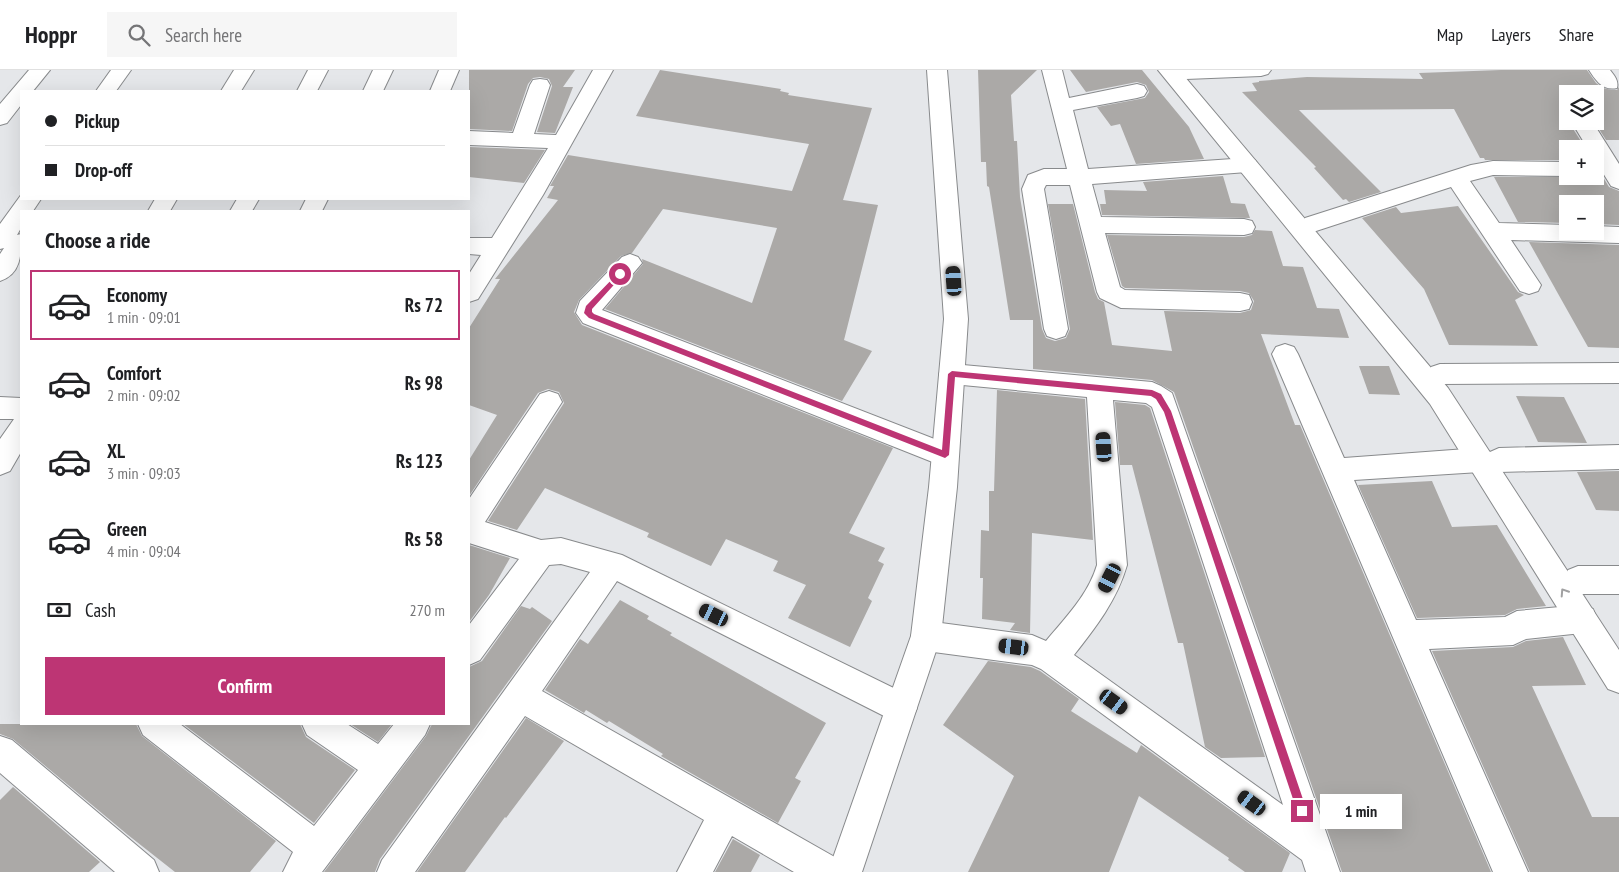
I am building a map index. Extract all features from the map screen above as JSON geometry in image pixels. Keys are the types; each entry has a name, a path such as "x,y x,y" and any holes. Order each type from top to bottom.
{"street":[{"path":"24,90 40,70"},
{"path":"107,90 122,70"},
{"path":"128,90 142,70"},
{"path":"232,90 244,70"},
{"path":"308,90 318,70"},
{"path":"373,90 383,70"},
{"path":"440,90 449,70"},
{"path":"470,291 532,195 603,70"},
{"path":"845,872 926,636 945,455 956,319 937,70"},
{"path":"1052,70 1109,292 1114,297 1240,302"},
{"path":"1179,71 1261,70"},
{"path":"1179,71 1247,165 1490,460 1578,580 1619,643"},
{"path":"1179,71 1314,224 1455,392 1490,460 1582,619 1619,678"},
{"path":"521,140 540,85"},
{"path":"1061,106 1137,91"},
{"path":"0,118 20,94"},
{"path":"1586,130 1611,172"},
{"path":"470,138 563,142"},
{"path":"1056,329 1033,183 1036,180 1044,177 1079,177 1247,165"},
{"path":"1314,224 1479,170 1493,168 1559,169"},
{"path":"1456,178 1529,285"},
{"path":"1092,225 1244,227"},
{"path":"0,241 19,229"},
{"path":"0,272 19,229"},
{"path":"1492,231 1619,235"},
{"path":"470,246 498,246"},
{"path":"630,263 589,308 588,313 945,455"},
{"path":"1285,354 1511,872"},
{"path":"1440,374 1619,373"},
{"path":"952,374 1152,393 1163,401 1318,860"},
{"path":"1052,658 1102,594 1110,578 1112,565 1099,388"},
{"path":"470,520 549,402"},
{"path":"0,408 20,409"},
{"path":"0,463 20,430"},
{"path":"1335,470 1490,460 1619,456"},
{"path":"470,530 541,554 561,551 612,564 901,708"},
{"path":"470,649 541,554"},
{"path":"394,872 612,564"},
{"path":"1578,580 1619,580"},
{"path":"1407,635 1513,630 1517,625 1582,619"},
{"path":"926,636 1032,650 1052,658 1318,860"},
{"path":"520,696 828,872"},
{"path":"155,725 308,861 413,725"},
{"path":"320,725 382,766"},
{"path":"0,752 142,872"},
{"path":"694,872 726,813"}],"building":[{"path":"469,70 575,70 563,87 573,87 555,133 537,132 552,86 549,79 533,78 528,84 512,131 470,129"},
{"path":"660,70 781,89 780,91 789,93 788,95 872,108 843,200 878,205 844,340 872,351 842,401 605,309 643,264 642,259 752,303 777,228 663,209 632,253 621,256 579,300 574,312 582,325 893,448 849,533 885,548 878,561 884,564 868,598 872,601 850,647 788,618 806,585 773,571 778,561 726,539 711,566 647,537 649,533 545,488 517,530 488,521 564,403 559,392 548,389 538,393 470,495 470,458 497,415 470,405 470,326 500,279 495,279 558,200 547,198 554,186 550,186 568,155 792,191 809,144 636,116"},
{"path":"978,70 1037,70 1011,95 1014,141 1017,141 1020,197 1042,329 1046,338 1055,341 1066,338 1070,329 1048,204 1073,204 1095,292 1098,299 1104,302 1112,345 1172,351 1164,311 1240,313 1251,310 1254,301 1249,293 1240,291 1125,288 1122,286 1107,235 1244,237 1252,235 1255,230 1272,231 1283,266 1303,267 1317,308 1339,309 1349,338 1261,334 1295,425 1300,425 1491,872 1342,872 1174,392 1152,380 1033,369 1033,320 1010,320 989,187 987,186 986,162 981,162"},
{"path":"1070,70 1142,70 1189,127 1204,159 1136,164 1120,124 1111,126 1097,107 1145,98 1149,92 1146,85 1137,82 1086,92"},
{"path":"1501,70 1587,70 1599,85 1559,85 1559,130 1574,130 1580,140 1559,140 1559,160 1485,160 1480,158 1454,109 1299,110 1381,192 1349,202 1346,199 1343,200 1314,168 1316,167 1242,92 1257,91 1252,83 1259,81 1307,77 1423,79 1419,73"},
{"path":"1619,87 1619,140 1606,140 1600,130 1604,130 1604,88 1617,90"},
{"path":"470,147 545,150 524,183 470,177"},
{"path":"1223,176 1231,203 1245,204 1250,218 1102,215 1100,204 1106,204 1104,190 1147,191 1143,182"},
{"path":"1559,176 1559,185 1604,185 1604,179 1609,187 1619,191 1619,225 1604,224 1604,195 1559,195 1559,223 1518,222 1494,177"},
{"path":"1458,206 1518,292 1524,295 1515,300 1538,346 1449,345 1424,289 1362,218 1396,207 1401,213"},
{"path":"1529,242 1619,245 1619,348 1588,347"},
{"path":"1359,366 1389,366 1400,395 1369,394"},
{"path":"997,390 1085,399 1093,540 1032,533 1030,633 1010,630 1015,623 982,619 983,578 980,578 981,530 989,531 989,491 994,491"},
{"path":"1516,396 1564,397 1587,443 1538,442"},
{"path":"1115,402 1145,405 1150,408 1265,757 1221,758 1205,747 1183,643 1178,643 1132,465 1120,465"},
{"path":"1619,471 1619,511 1596,510 1577,472"},
{"path":"1432,481 1452,527 1497,525 1546,606 1517,609 1505,615 1417,618 1358,485"},
{"path":"470,545 510,558 489,595 470,621"},
{"path":"620,600 649,616 647,619 672,633 670,635 826,723 795,778 801,781 778,823 661,756 663,754 609,721 607,723 586,710 584,713 545,690 580,639 588,644"},
{"path":"521,606 530,609 532,607 552,621 380,859 375,872 324,872 426,736 432,725 470,725 470,667 482,661"},
{"path":"1563,637 1586,685 1532,686 1592,817 1619,817 1619,872 1530,872 1432,651 1513,647 1526,641"},
{"path":"988,661 1031,667 1040,671 1079,699 1071,711 1137,753 1141,745 1290,853 1282,872 1245,872 1228,860 1229,858 1139,796 1109,872 968,872 1014,776 943,725"},
{"path":"526,718 564,741 465,872 417,872"},
{"path":"0,724 136,725 142,736 276,841 250,872 175,872 13,739 0,734"},
{"path":"184,725 300,725 306,737 355,770 314,823"},
{"path":"352,725 391,725 378,742"},
{"path":"13,787 100,862 89,872 0,872 0,800"},
{"path":"733,839 760,855 751,872 715,872"}],"route":[{"path":"620,274 589,308 588,313 592,316 945,455 952,374 1152,393 1158,396 1163,401 1167,411 1302,811"}]}
